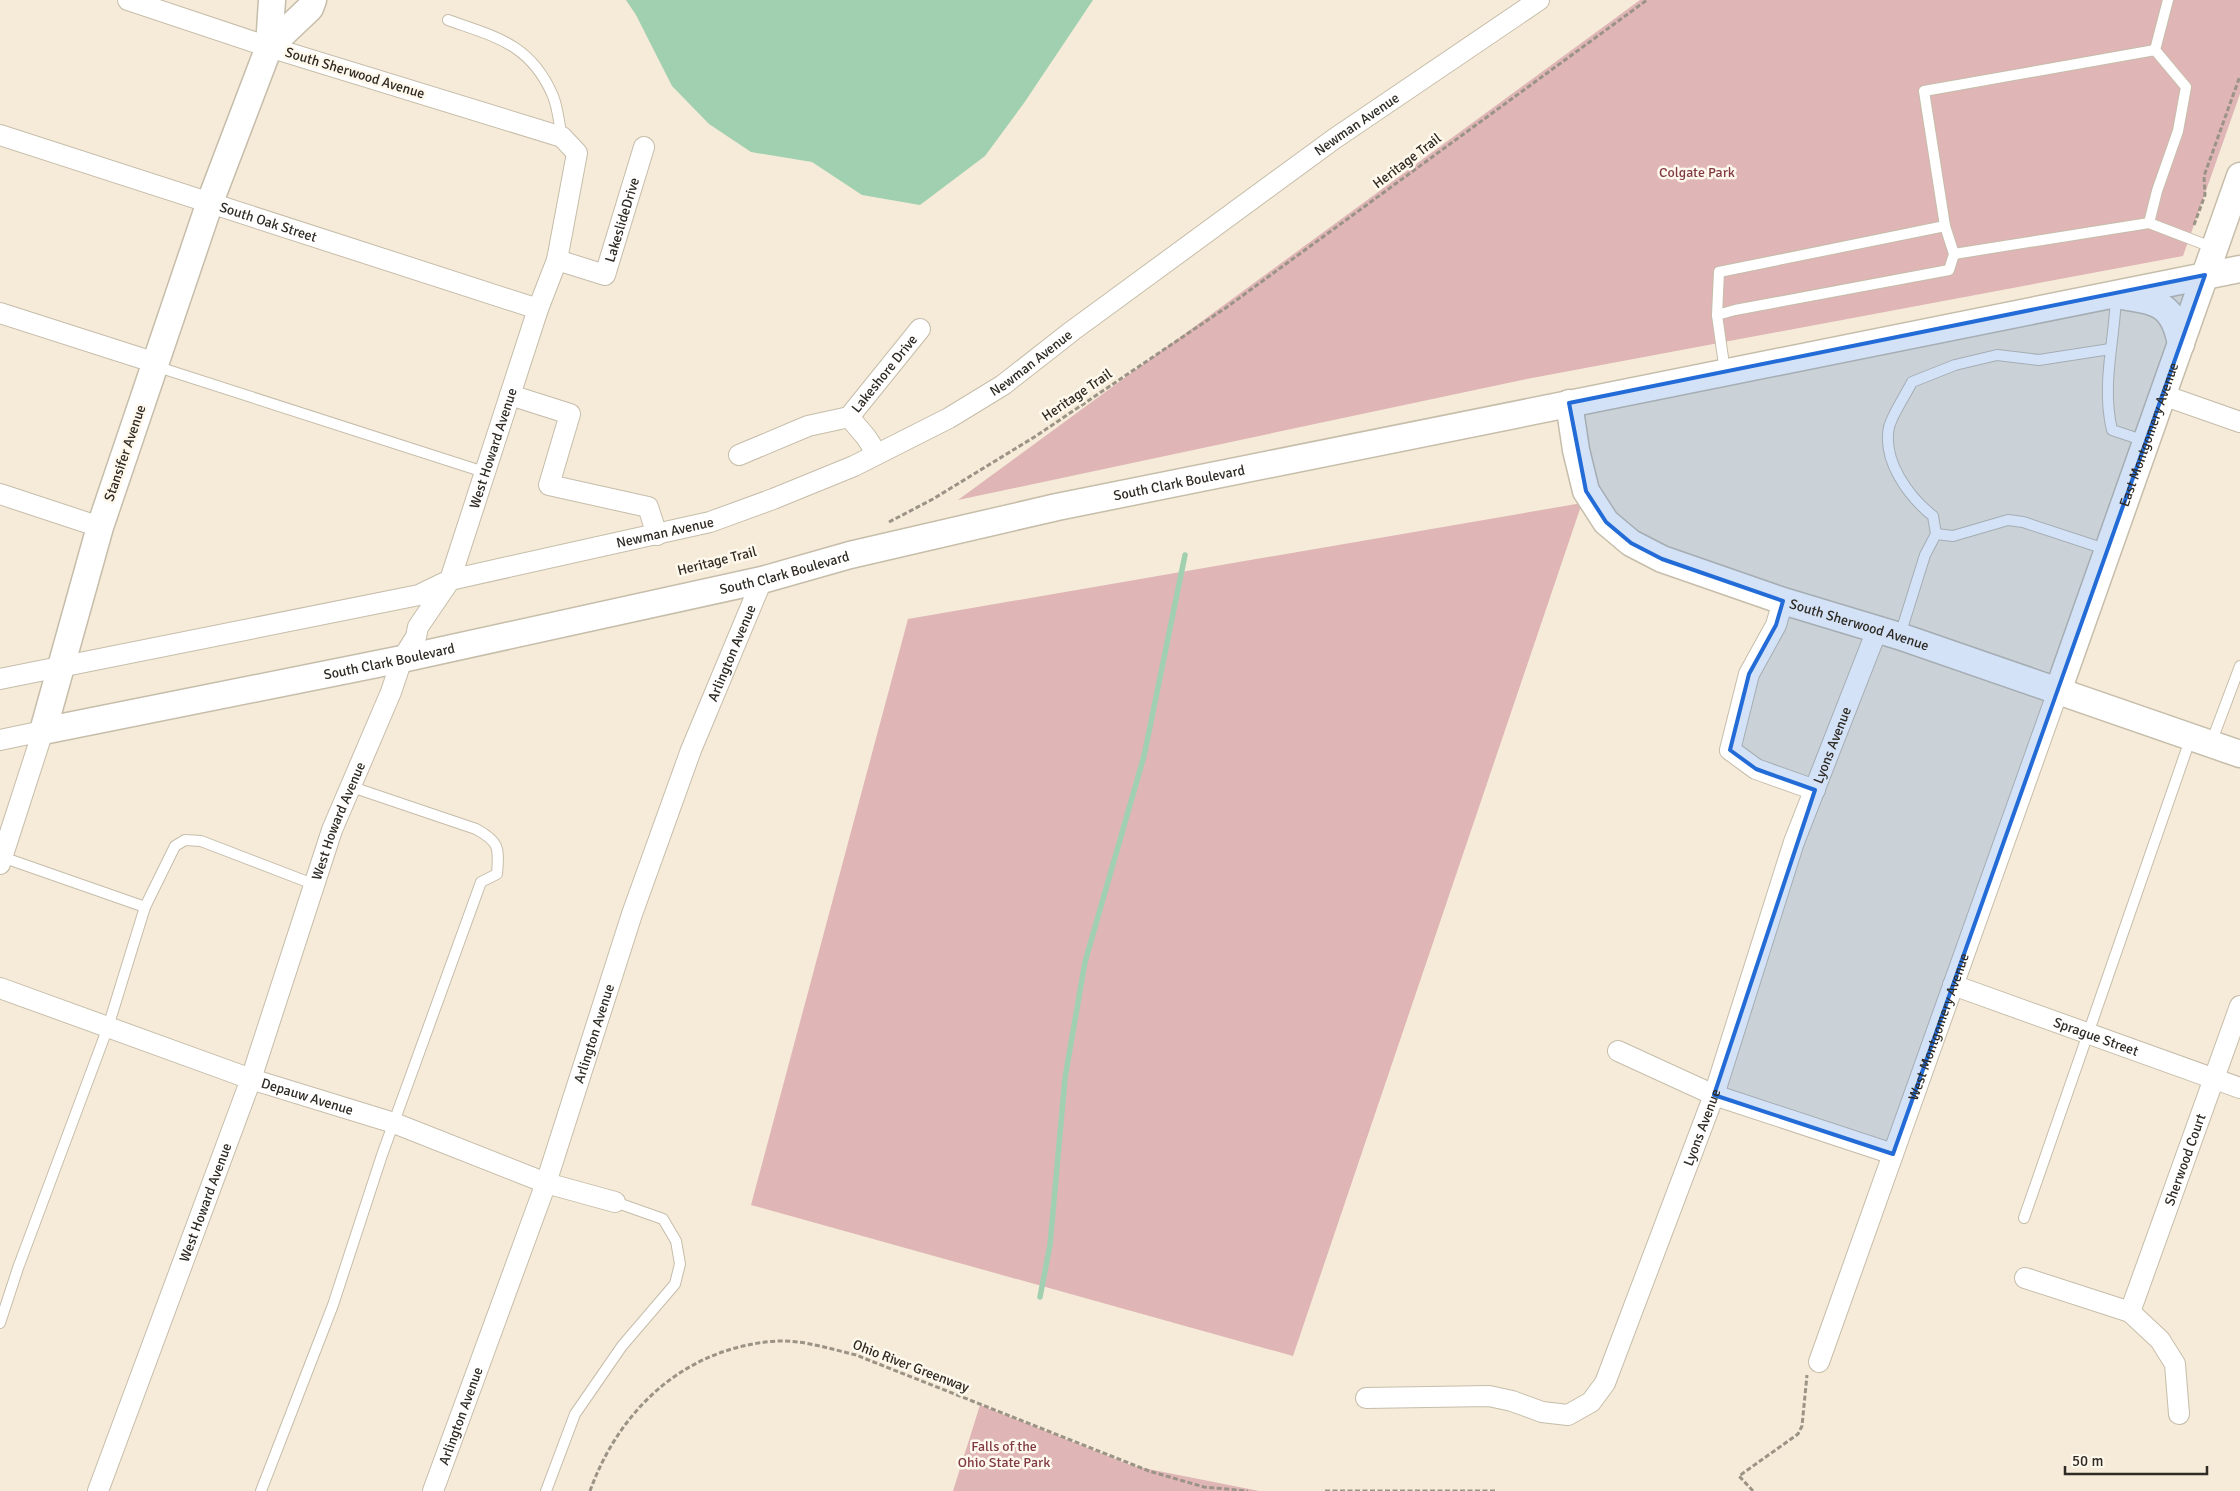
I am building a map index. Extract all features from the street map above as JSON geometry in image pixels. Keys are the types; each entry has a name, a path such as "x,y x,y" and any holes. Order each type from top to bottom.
{"street":[{"name":"South Sherwood Avenue","path":"128,0 269,47 562,137 577,153"},
{"path":"269,47 272,0"},
{"path":"269,47 310,8 313,0"},
{"name":"Newman Avenue","path":"450,580 710,522 773,499 877,454 949,418 1003,385 1072,331 1334,139 1539,0"},
{"name":"Stansifer Avenue","path":"1,860 43,731 59,668 100,527 210,202 269,47"},
{"name":"South Oak Street","path":"0,135 538,309"},
{"name":"LakeslideDrive","path":"557,260 605,275 644,147"},
{"name":"West Howard Avenue","path":"98,1491 251,1079 314,884 349,786 391,692 402,659 416,637 418,627 450,580 538,309 557,260 577,153"},
{"name":"East Montgomery Avenue","path":"2058,691 2240,176"},
{"name":"South Clark Boulevard","path":"0,740 402,659 762,580 850,555 1057,507 2240,269"},
{"path":"2116,295 2146,300 2169,312 2178,326 2181,344"},
{"path":"0,313 156,364"},
{"name":"Lakeshore Drive","path":"849,417 920,329"},
{"path":"510,395 570,414 549,485 648,507 656,535"},
{"path":"2163,395 2240,422"},
{"name":"South Sherwood Avenue","path":"1569,403 1576,450 1586,491 1606,522 1631,543 1662,559 1784,601 1888,633 2240,754"},
{"path":"739,455 808,426 849,417 877,454"},
{"path":"0,494 100,527"},
{"path":"0,680 420,595 450,580"},
{"name":"Arlington Avenue","path":"433,1491 546,1183 632,914 691,750 762,580"},
{"path":"1784,601 1776,625 1749,674 1730,750 1756,769 1815,790"},
{"name":"Lyons Avenue","path":"1366,1398 1489,1396 1512,1401 1542,1412 1568,1415 1591,1402 1605,1383 1714,1095 1794,842 1815,790 1888,633"},
{"name":"West Montgomery Avenue","path":"1819,1362 2058,691"},
{"name":"Sprague Street","path":"1953,985 2240,1088"},
{"name":"Depauw Avenue","path":"0,988 251,1079 394,1123 546,1183 615,1202"},
{"name":"Sherwood Court","path":"2130,1312 2240,1006"},
{"path":"1618,1051 1714,1095 1893,1154"},
{"path":"2025,1278 2130,1312 2160,1340 2175,1364 2179,1414"}],"lane":[{"path":"2155,50 2168,0"},
{"path":"448,20 502,39 531,59 553,96 562,137"},
{"path":"2149,223 2178,131 2186,87 2155,50"},
{"path":"1717,315 1949,270 1954,254 1945,226 1924,91 2155,50"},
{"path":"1954,254 2149,223 2215,248"},
{"path":"1724,372 1717,315 1719,272 1945,226"},
{"path":"2116,295 2116,319 2110,349 2108,394 2112,430 2146,442"},
{"path":"1888,633 1936,534 1933,516 1917,503 1898,475 1890,454 1889,427 1912,382 1955,365 1997,355 2038,360 2110,349"},
{"path":"156,364 484,472"},
{"path":"1936,534 1953,536 2008,520 2023,522 2108,550"},
{"path":"2024,1218 2088,1034 2201,740 2240,666"},
{"path":"260,1491 333,1305 394,1123 481,882 497,874 499,853 492,837 476,829 349,786"},
{"path":"0,1324 21,1259 108,1026 145,907 175,846 185,840 201,841 314,884"},
{"path":"1,860 145,907"},
{"path":"546,1491 575,1414 622,1346 675,1284 680,1264 676,1241 664,1219 615,1202"}],"path":[{"name":"Heritage Trail","path":"887,524 933,499 1036,436 1227,307 1647,0"},
{"path":"2194,225 2204,195 2204,176 2240,76"},
{"name":"Ohio River Greenway","path":"590,1491 597,1470 615,1436 638,1408 667,1381 718,1353 779,1341 817,1346 856,1355 1149,1471 1204,1487 1248,1491"},
{"path":"1753,1491 1739,1476 1798,1434 1802,1426 1807,1375 1819,1362"},
{"path":"1325,1491 1496,1491"}],"highlighted area":[{"path":"2205,275 1893,1154 1714,1095 1815,790 1756,769 1730,750 1749,674 1776,625 1783,601 1662,559 1631,543 1606,522 1586,491 1569,403"}],"green space":[{"name":"Colgate Park","path":"1640,0 2240,0 2240,94 2183,256 1522,380 958,500"},
{"path":"1582,503 1293,1356 751,1205 908,619"},
{"name":"Falls of the Ohio State Park","path":"980,1405 1133,1466 1259,1491 953,1491"}],"shaded area":[{"path":"626,0 1093,0 1024,103 985,156 920,205 862,195 812,162 751,152 709,124 672,86 636,15"}],"waterway":[{"path":"1040,1297 1050,1245 1065,1078 1085,962 1144,756 1185,555"}]}
